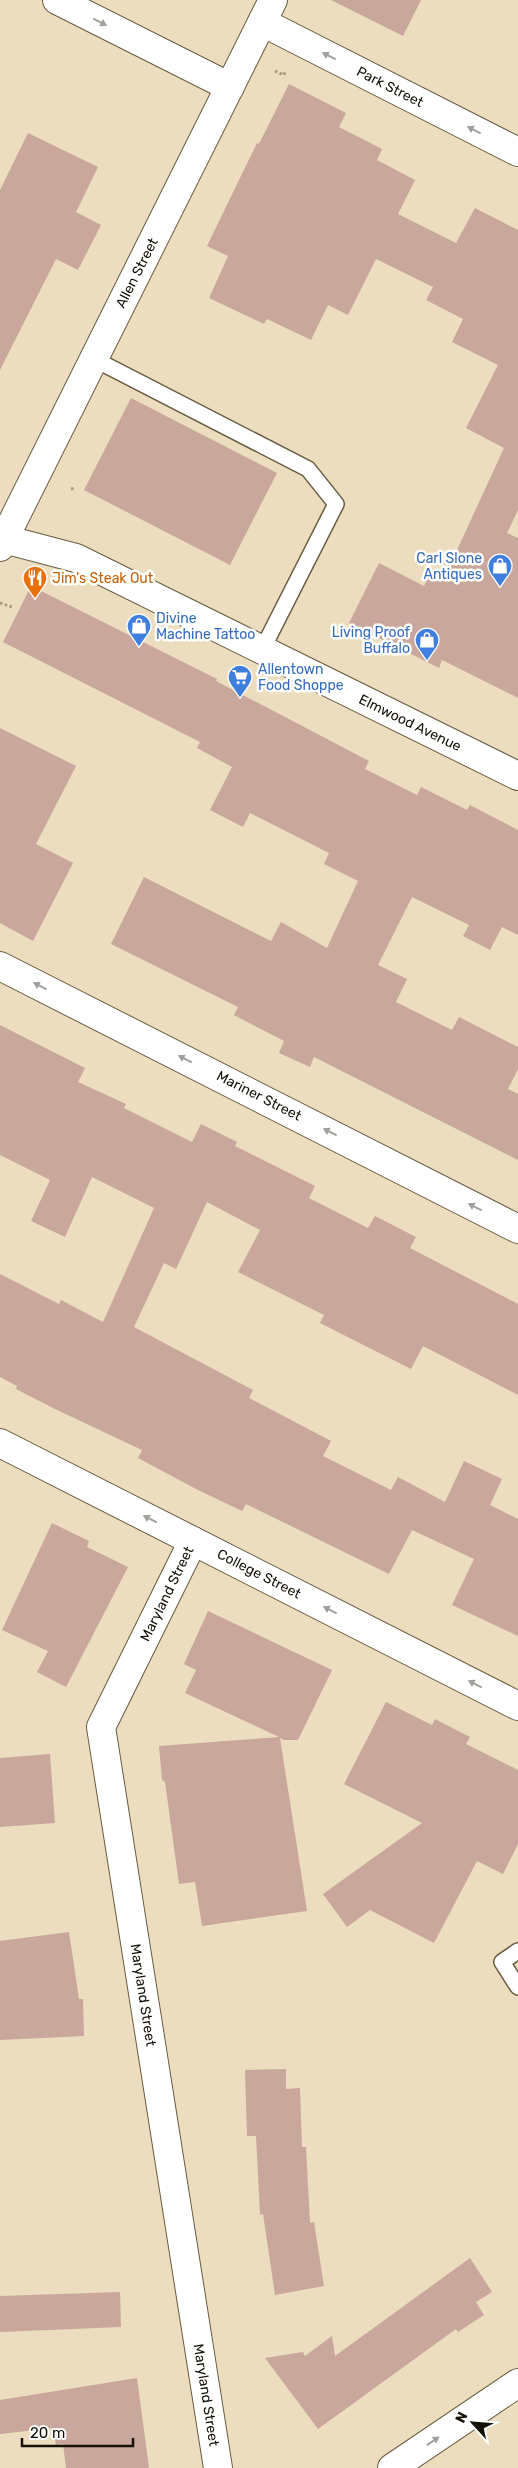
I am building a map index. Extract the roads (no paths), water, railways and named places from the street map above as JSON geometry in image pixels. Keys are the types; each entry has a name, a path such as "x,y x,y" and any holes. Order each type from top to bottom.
{"street":[{"path":"56,0 230,87"},
{"name":"Allen Street","path":"1,541 268,11"},
{"name":"Park Street","path":"268,11 518,152"},
{"name":"Elmwood Avenue","path":"1,541 76,558 518,776"},
{"name":"Mariner Street","path":"0,966 518,1229"},
{"name":"College Street","path":"0,1442 518,1706"},
{"name":"Maryland Street","path":"193,1541 101,1727 218,2468"},
{"path":"392,2468 518,2383"}],"lane":[{"path":"94,359 308,469 336,504 262,650"},
{"path":"518,1951 502,1962 518,1987"}],"place":[{"name":"Carl Slone Antiques","path":"500,587"},
{"name":"Jim's Steak Out","path":"35,599"},
{"name":"Divine Machine Tattoo","path":"139,647"},
{"name":"Living Proof Buffalo","path":"427,661"},
{"name":"Allentown Food Shoppe","path":"240,698"}]}
